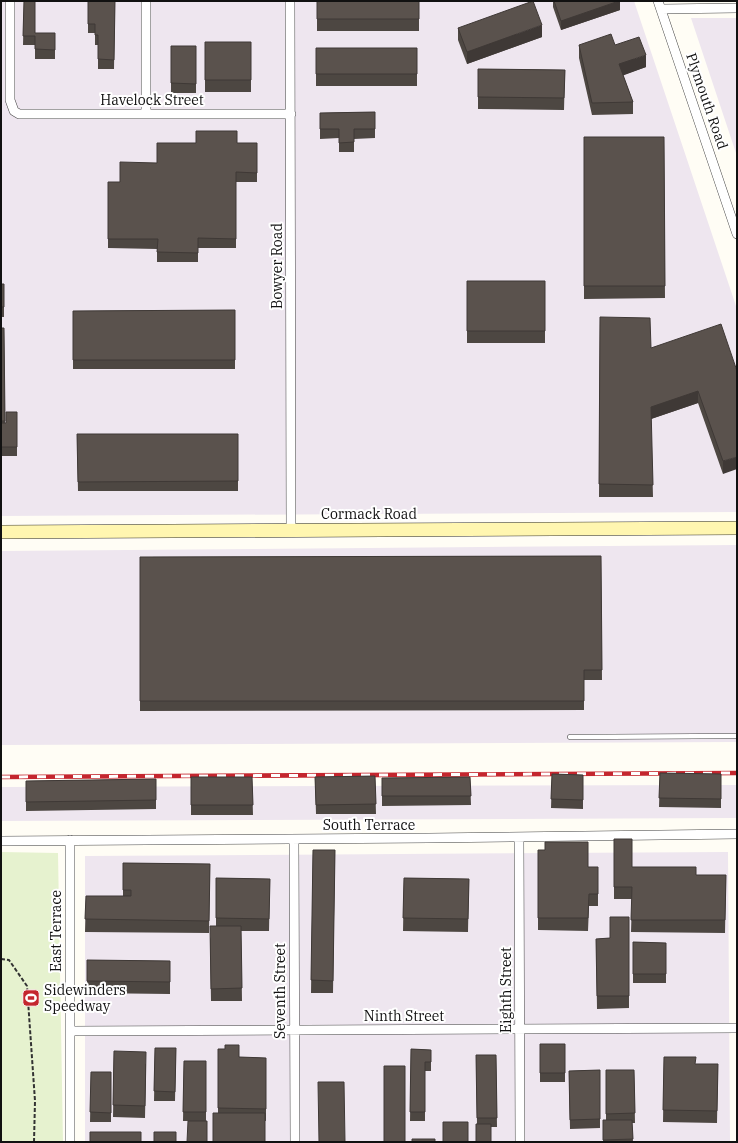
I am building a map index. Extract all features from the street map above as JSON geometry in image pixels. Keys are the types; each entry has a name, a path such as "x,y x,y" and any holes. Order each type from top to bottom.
{"street":[{"name":"Havelock Street","path":"10,1 10,100 14,111 24,114 291,114"},
{"path":"146,1 146,114"},
{"name":"Bowyer Road","path":"290,1 291,531"},
{"path":"660,5 737,8"},
{"name":"Plymouth Road","path":"660,5 737,234"},
{"name":"Cormack Road","path":"1,532 737,528"},
{"name":"South Terrace","path":"1,841 737,834"},
{"name":"Eighth Street","path":"520,837 520,1142"},
{"name":"Seventh Street","path":"294,839 295,1142"},
{"name":"East Terrace","path":"70,840 70,1142"},
{"name":"Ninth Street","path":"70,1031 737,1028"}],"lane":[{"path":"570,737 737,736"}],"path":[{"path":"1,960 9,960 27,986 36,1101 34,1142"}],"shaded area":[{"path":"1,1 634,1 737,309 737,512 1,516"},
{"path":"691,18 737,18 737,156"},
{"path":"737,545 737,742 1,745 1,551"},
{"path":"737,785 737,818 1,821 1,787"},
{"path":"728,852 730,1142 85,1142 85,856"}],"green space":[{"name":"Sidewinders Speedway","path":"1,852 58,853 63,1142 1,1142"}],"building":[{"path":"24,1 35,1 35,33 55,33 55,50 35,49 35,36 23,36"},
{"path":"88,1 115,1 114,60 98,59 98,35 95,35 95,24 88,24"},
{"path":"317,1 419,1 419,19 317,19"},
{"path":"533,1 542,25 467,52 458,28"},
{"path":"554,1 619,1 561,21"},
{"path":"611,34 615,45 639,37 646,55 619,64 633,102 592,103 579,45"},
{"path":"205,42 251,42 251,80 205,80"},
{"path":"171,46 196,46 196,84 171,83"},
{"path":"316,48 417,48 417,74 316,74"},
{"path":"478,69 565,70 564,98 478,97"},
{"path":"375,112 375,129 354,129 354,142 339,143 339,129 320,129 320,113"},
{"path":"196,131 237,131 237,143 257,143 257,173 236,172 236,239 198,238 198,253 157,252 158,239 108,239 108,182 120,182 120,162 157,163 157,143 196,143"},
{"path":"584,137 664,137 665,286 584,286"},
{"path":"467,281 545,281 545,331 467,331"},
{"path":"1,284 4,284 4,307 1,307"},
{"path":"235,310 235,360 73,360 73,311"},
{"path":"600,317 650,318 651,348 721,324 737,371 737,457 723,461 698,391 651,407 653,485 599,484"},
{"path":"1,328 4,328 5,421 1,421"},
{"path":"6,412 17,412 17,447 1,447 1,423 6,423"},
{"path":"77,434 238,434 238,481 78,482"},
{"path":"601,556 602,670 584,670 584,701 140,701 140,557"},
{"path":"660,773 721,774 721,799 659,798"},
{"path":"552,774 583,775 583,800 551,799"},
{"path":"375,776 376,804 316,805 315,777"},
{"path":"191,777 252,777 253,805 191,805"},
{"path":"470,777 471,796 382,796 382,778"},
{"path":"156,779 156,800 26,802 26,781"},
{"path":"614,839 632,839 632,867 696,867 696,875 726,875 725,920 631,920 632,887 614,887"},
{"path":"545,842 588,842 588,867 598,867 598,894 589,894 588,918 538,918 538,850 545,850"},
{"path":"313,850 335,850 333,981 311,980"},
{"path":"123,863 210,864 209,921 85,919 86,896 131,896 131,890 123,890"},
{"path":"216,878 270,879 269,919 216,918"},
{"path":"404,878 469,879 468,919 403,918"},
{"path":"610,917 629,917 629,996 597,996 596,939 610,938"},
{"path":"210,926 241,926 242,988 211,989"},
{"path":"633,942 666,943 666,974 633,974"},
{"path":"87,960 170,961 170,982 87,981"},
{"path":"540,1044 565,1044 565,1073 540,1073"},
{"path":"225,1045 239,1045 239,1057 266,1058 266,1109 218,1108 218,1049 225,1049"},
{"path":"155,1048 176,1048 175,1092 154,1091"},
{"path":"411,1049 431,1050 431,1062 425,1062 425,1112 410,1112"},
{"path":"114,1051 146,1052 145,1106 113,1105"},
{"path":"476,1055 496,1055 497,1118 477,1118"},
{"path":"664,1057 696,1057 695,1064 718,1064 717,1111 663,1110"},
{"path":"184,1061 206,1061 206,1112 183,1112"},
{"path":"384,1066 405,1066 405,1142 384,1142"},
{"path":"600,1070 600,1119 570,1120 569,1071"},
{"path":"606,1070 634,1070 635,1113 606,1114"},
{"path":"91,1072 111,1072 111,1113 90,1112"},
{"path":"318,1082 344,1082 345,1142 319,1142"},
{"path":"213,1113 265,1113 265,1142 213,1142"},
{"path":"603,1120 632,1120 633,1139 603,1140"},
{"path":"188,1121 207,1121 207,1142 187,1142"},
{"path":"443,1122 468,1122 468,1142 443,1142"},
{"path":"476,1124 491,1124 491,1142 476,1142"},
{"path":"90,1132 141,1132 141,1142 90,1142"},
{"path":"154,1132 176,1132 176,1142 154,1142"},
{"path":"412,1139 435,1139 435,1142 412,1142"}],"railway":[{"path":"1,777 737,773"}],"place":[{"name":"Sidewinders Speedway","path":"31,998"}]}
